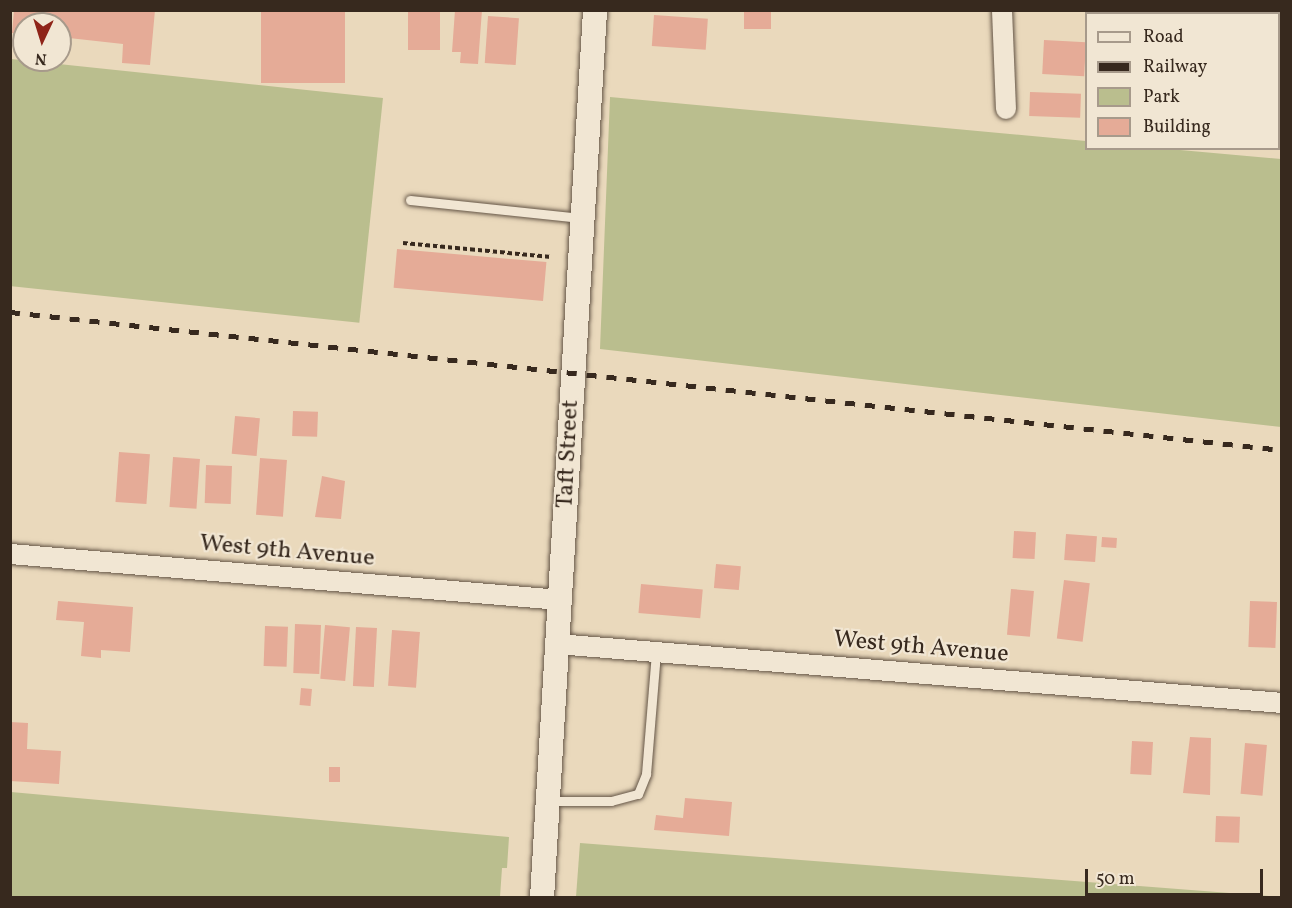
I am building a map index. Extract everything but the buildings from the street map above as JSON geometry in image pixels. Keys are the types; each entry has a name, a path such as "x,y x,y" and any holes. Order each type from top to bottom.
{"street":[{"name":"Taft Street","path":"542,897 595,10"},
{"path":"1002,10 1006,109"},
{"name":"West 9th Avenue","path":"10,554 560,600"},
{"name":"West 9th Avenue","path":"557,644 1281,703"}],"lane":[{"path":"410,200 583,218"},
{"path":"548,801 611,801 638,794 646,774 656,652"}],"path":[{"path":"403,243 551,256"}],"green space":[{"path":"11,59 12,72 72,72 72,65 383,98 359,323 10,286"},
{"path":"610,97 1085,141 1085,150 1180,150 1281,159 1281,427 600,349"},
{"path":"11,792 509,837 507,868 502,868 500,897 11,897"},
{"path":"580,843 1281,897 576,897"}],"railway":[{"path":"10,312 1282,450"}]}
